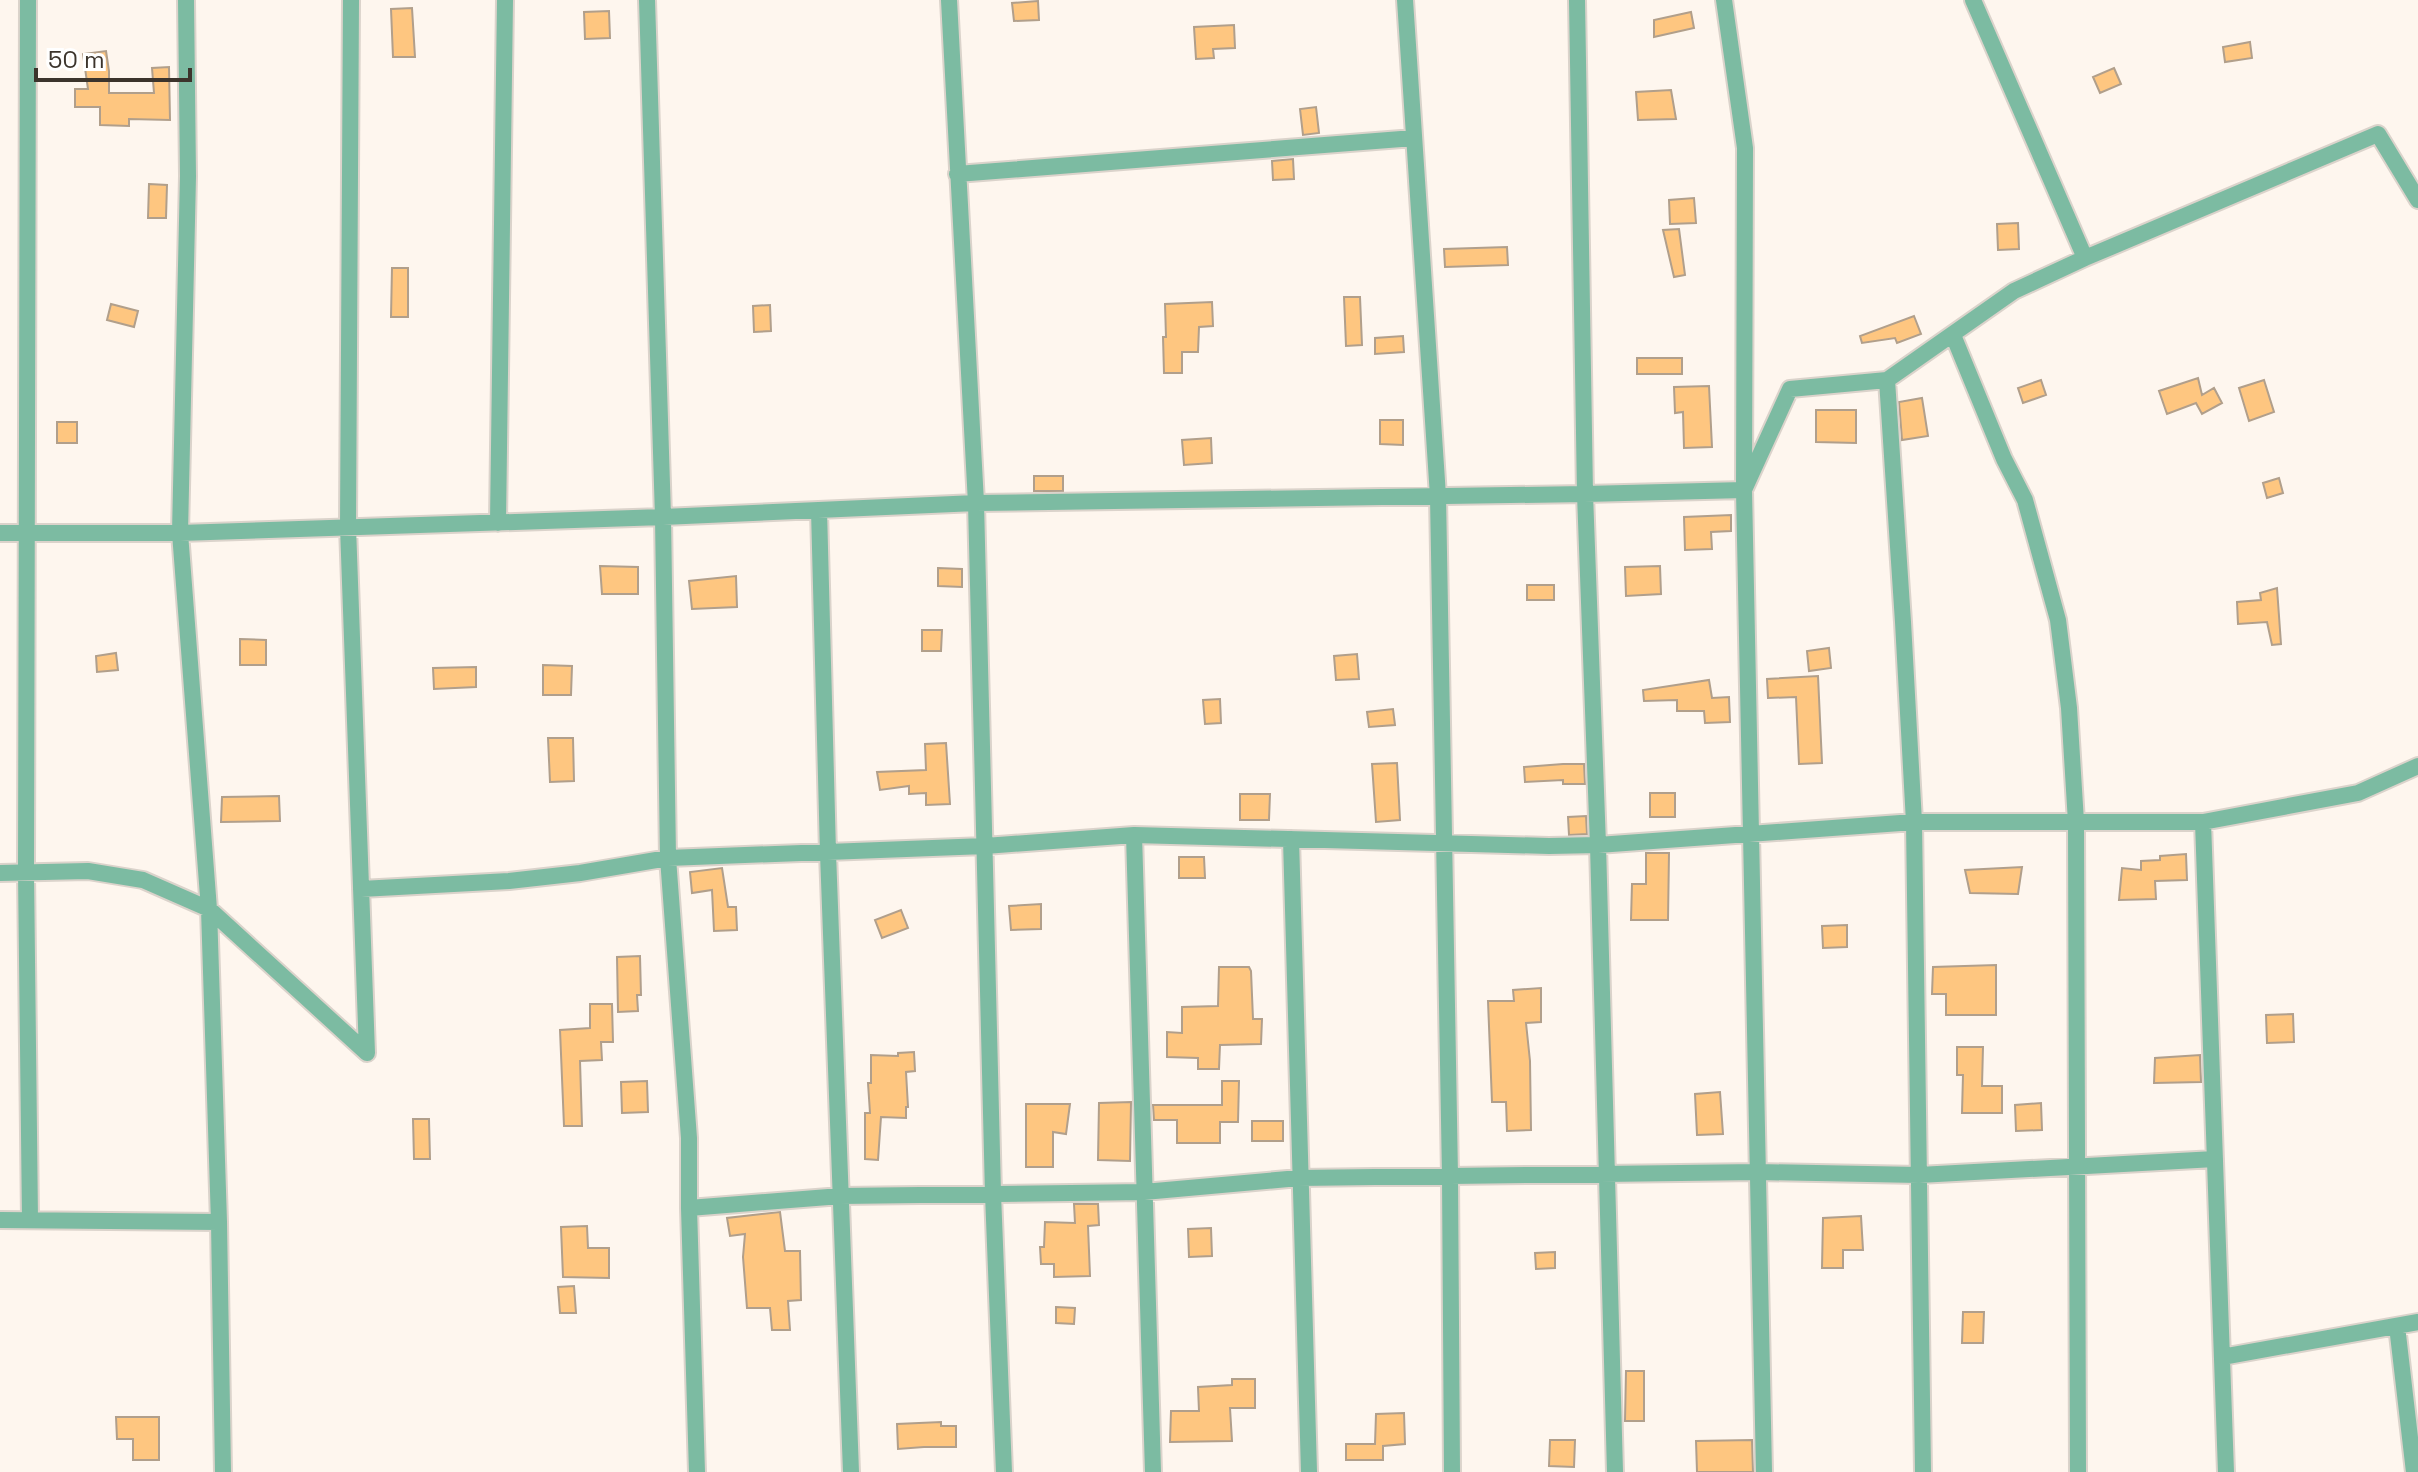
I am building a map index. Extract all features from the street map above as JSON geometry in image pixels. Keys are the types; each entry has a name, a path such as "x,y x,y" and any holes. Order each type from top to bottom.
{"street":[{"path":"28,0 26,872 30,1220"},
{"path":"186,0 188,176 180,533 209,909 223,1472"},
{"path":"0,873 88,871 143,880 209,909 367,1053 348,527 351,0"},
{"path":"498,523 505,0"},
{"path":"647,0 663,517 668,858 689,1138 697,1472"},
{"path":"949,0 976,503 993,1194 1004,1472"},
{"path":"1405,0 1438,496 1452,1472"},
{"path":"1577,0 1585,494 1615,1472"},
{"path":"1724,0 1745,148 1744,490 1764,1472"},
{"path":"1973,0 2085,258"},
{"path":"1744,490 1790,389 1887,380 2014,291 2085,258 2378,134 2418,200"},
{"path":"957,174 1414,138"},
{"path":"1953,335 2004,459 2025,500 2058,620 2069,708 2076,822 2078,1472"},
{"path":"1887,380 1914,822 1923,1472"},
{"path":"0,533 180,533 976,503 1744,490"},
{"path":"819,510 828,853 851,1472"},
{"path":"361,889 523,879 668,858 985,846 1134,835 1549,846 1914,822 2203,822 2358,793 2418,766"},
{"path":"2203,822 2226,1472"},
{"path":"1134,835 1153,1472"},
{"path":"1291,839 1309,1472"},
{"path":"689,1208 841,1196 1144,1192 1299,1178 1758,1172 1919,1175 2215,1159"},
{"path":"0,1220 219,1222"},
{"path":"2222,1357 2418,1322"},
{"path":"2397,1326 2414,1472"}],"building":[{"path":"1038,1 1039,20 1014,21 1012,3"},
{"path":"412,8 415,57 393,57 391,9"},
{"path":"609,11 610,38 585,39 584,12"},
{"path":"1691,12 1694,28 1654,37 1654,20"},
{"path":"1234,25 1235,48 1213,49 1214,58 1196,59 1194,27"},
{"path":"2250,42 2252,58 2225,62 2223,47"},
{"path":"106,51 109,93 154,93 152,68 169,67 170,120 129,119 129,126 100,125 100,107 75,107 75,89 88,89 83,54"},
{"path":"2114,68 2121,84 2100,93 2093,77"},
{"path":"1671,90 1676,119 1638,120 1636,92"},
{"path":"1316,107 1319,133 1303,135 1300,109"},
{"path":"1293,159 1294,179 1273,180 1272,161"},
{"path":"149,184 167,185 166,218 148,218"},
{"path":"1694,198 1696,223 1670,224 1669,200"},
{"path":"2018,223 2019,249 1998,250 1997,224"},
{"path":"1679,229 1685,275 1674,277 1663,230"},
{"path":"1507,247 1508,265 1445,267 1444,249"},
{"path":"392,268 408,268 408,317 391,317"},
{"path":"1344,297 1360,297 1362,345 1346,346"},
{"path":"1212,302 1213,326 1199,327 1198,352 1182,352 1182,373 1164,373 1165,304"},
{"path":"111,304 138,311 134,327 107,320"},
{"path":"770,305 771,331 754,332 753,306"},
{"path":"1914,316 1921,334 1897,343 1895,338 1862,343 1860,336"},
{"path":"1403,336 1404,352 1375,354 1375,338"},
{"path":"1637,358 1682,358 1682,374 1637,374"},
{"path":"2198,378 2202,395 2214,388 2222,403 2202,414 2196,403 2167,414 2159,391"},
{"path":"2041,380 2046,395 2023,403 2018,388"},
{"path":"2264,380 2274,412 2249,421 2239,388"},
{"path":"1709,386 1712,447 1684,448 1683,412 1675,413 1674,387"},
{"path":"1922,398 1928,436 1902,440 1899,402"},
{"path":"1816,410 1856,410 1856,443 1816,442"},
{"path":"1380,420 1403,420 1403,445 1380,444"},
{"path":"57,422 77,422 77,443 57,443"},
{"path":"1211,438 1212,463 1184,465 1182,440"},
{"path":"1034,476 1063,476 1063,491 1034,491"},
{"path":"2279,478 2283,493 2267,498 2263,483"},
{"path":"1731,515 1731,531 1711,532 1712,549 1685,550 1684,517"},
{"path":"600,566 638,567 638,594 602,594"},
{"path":"1660,566 1661,594 1626,596 1625,567"},
{"path":"938,568 962,569 962,587 938,586"},
{"path":"736,576 737,607 692,609 689,581"},
{"path":"1527,585 1554,585 1554,600 1527,600"},
{"path":"2277,588 2281,644 2272,645 2267,622 2238,624 2237,602 2261,600 2260,593"},
{"path":"922,630 942,630 941,651 922,651"},
{"path":"240,639 266,640 266,665 240,665"},
{"path":"1829,648 1831,668 1809,671 1807,651"},
{"path":"116,653 118,670 97,672 96,656"},
{"path":"1357,654 1359,679 1336,680 1334,656"},
{"path":"543,665 572,666 571,695 543,695"},
{"path":"476,667 476,687 434,689 433,668"},
{"path":"1818,676 1822,763 1799,764 1796,697 1768,698 1767,679"},
{"path":"1709,680 1712,698 1729,697 1730,722 1705,723 1704,711 1677,711 1677,700 1644,701 1643,690"},
{"path":"1220,699 1221,723 1205,724 1203,700"},
{"path":"1393,709 1395,725 1369,727 1367,712"},
{"path":"548,738 573,738 574,781 550,782"},
{"path":"946,743 950,804 926,805 926,793 909,794 909,786 880,790 877,772 926,770 925,744"},
{"path":"1397,763 1400,820 1376,822 1372,764"},
{"path":"1584,764 1585,784 1563,784 1563,780 1525,782 1524,767"},
{"path":"1650,793 1675,793 1675,817 1650,817"},
{"path":"1240,794 1270,794 1269,820 1240,820"},
{"path":"279,796 280,821 221,822 222,797"},
{"path":"1586,816 1587,834 1569,835 1568,817"},
{"path":"1646,853 1669,853 1668,920 1631,920 1632,884 1646,884"},
{"path":"2186,854 2187,880 2155,881 2156,899 2119,900 2122,868 2141,870 2141,861"},
{"path":"1179,857 1204,857 1205,878 1179,878"},
{"path":"2022,867 2018,894 1970,893 1965,870"},
{"path":"722,868 728,907 736,907 737,930 714,931 712,890 692,893 690,872"},
{"path":"1041,904 1041,929 1011,930 1009,906"},
{"path":"901,910 908,928 882,938 875,920"},
{"path":"1847,925 1847,947 1823,948 1822,926"},
{"path":"640,956 641,995 637,995 638,1011 618,1012 617,957"},
{"path":"1996,965 1996,1015 1946,1015 1946,994 1932,994 1933,967"},
{"path":"1219,967 1249,967 1253,1019 1262,1019 1261,1044 1220,1045 1219,1069 1198,1069 1198,1058 1167,1057 1167,1032 1182,1033 1182,1007 1218,1006"},
{"path":"1541,988 1541,1022 1526,1023 1531,1130 1507,1131 1506,1102 1492,1102 1488,1001 1514,1001 1513,990"},
{"path":"590,1004 612,1004 613,1042 601,1042 602,1060 580,1061 582,1126 564,1126 560,1030 590,1028"},
{"path":"2293,1014 2294,1042 2267,1043 2266,1015"},
{"path":"1957,1047 1983,1047 1982,1086 2002,1086 2002,1113 1962,1113 1963,1075 1957,1075"},
{"path":"914,1052 915,1071 906,1072 906,1118 881,1117 878,1160 865,1159 865,1113 870,1113 868,1083 871,1083 871,1055 898,1056 898,1053"},
{"path":"2200,1055 2201,1082 2154,1083 2155,1058"},
{"path":"647,1081 648,1112 622,1113 621,1082"},
{"path":"1222,1081 1239,1081 1238,1122 1220,1122 1220,1143 1177,1143 1177,1120 1154,1120 1153,1105 1222,1105"},
{"path":"1720,1092 1723,1134 1697,1135 1695,1094"},
{"path":"1131,1102 1130,1161 1098,1160 1099,1103"},
{"path":"2041,1103 2042,1130 2016,1131 2015,1105"},
{"path":"1026,1104 1070,1104 1066,1134 1053,1132 1053,1167 1026,1167"},
{"path":"413,1119 429,1119 430,1159 414,1159"},
{"path":"1252,1121 1283,1121 1283,1141 1252,1141"},
{"path":"1074,1204 1098,1204 1099,1225 1088,1226 1090,1276 1054,1277 1054,1264 1041,1264 1040,1247 1044,1247 1045,1222 1075,1223"},
{"path":"780,1212 785,1251 800,1251 801,1300 788,1301 790,1330 772,1330 770,1308 747,1308 743,1257 745,1234 730,1236 727,1218"},
{"path":"1861,1216 1863,1250 1843,1250 1843,1268 1822,1268 1823,1218"},
{"path":"587,1226 588,1248 609,1248 609,1278 563,1277 561,1227"},
{"path":"1211,1228 1212,1256 1189,1257 1188,1229"},
{"path":"1555,1252 1555,1268 1536,1269 1535,1253"},
{"path":"574,1286 576,1313 560,1313 558,1287"},
{"path":"1056,1307 1075,1308 1074,1324 1056,1323"},
{"path":"1963,1312 1984,1312 1983,1343 1962,1343"},
{"path":"1626,1371 1644,1371 1644,1421 1625,1421"},
{"path":"1232,1379 1255,1379 1255,1408 1230,1408 1232,1441 1170,1442 1171,1411 1199,1411 1198,1387 1232,1385"},
{"path":"1404,1413 1405,1444 1383,1446 1383,1460 1346,1460 1346,1444 1375,1444 1376,1414"},
{"path":"116,1417 159,1417 159,1460 133,1460 133,1439 117,1439"},
{"path":"941,1422 941,1426 956,1426 956,1447 898,1449 897,1424"},
{"path":"1550,1440 1575,1440 1574,1467 1549,1466"},
{"path":"1752,1440 1753,1472 1697,1472 1696,1441"}]}
